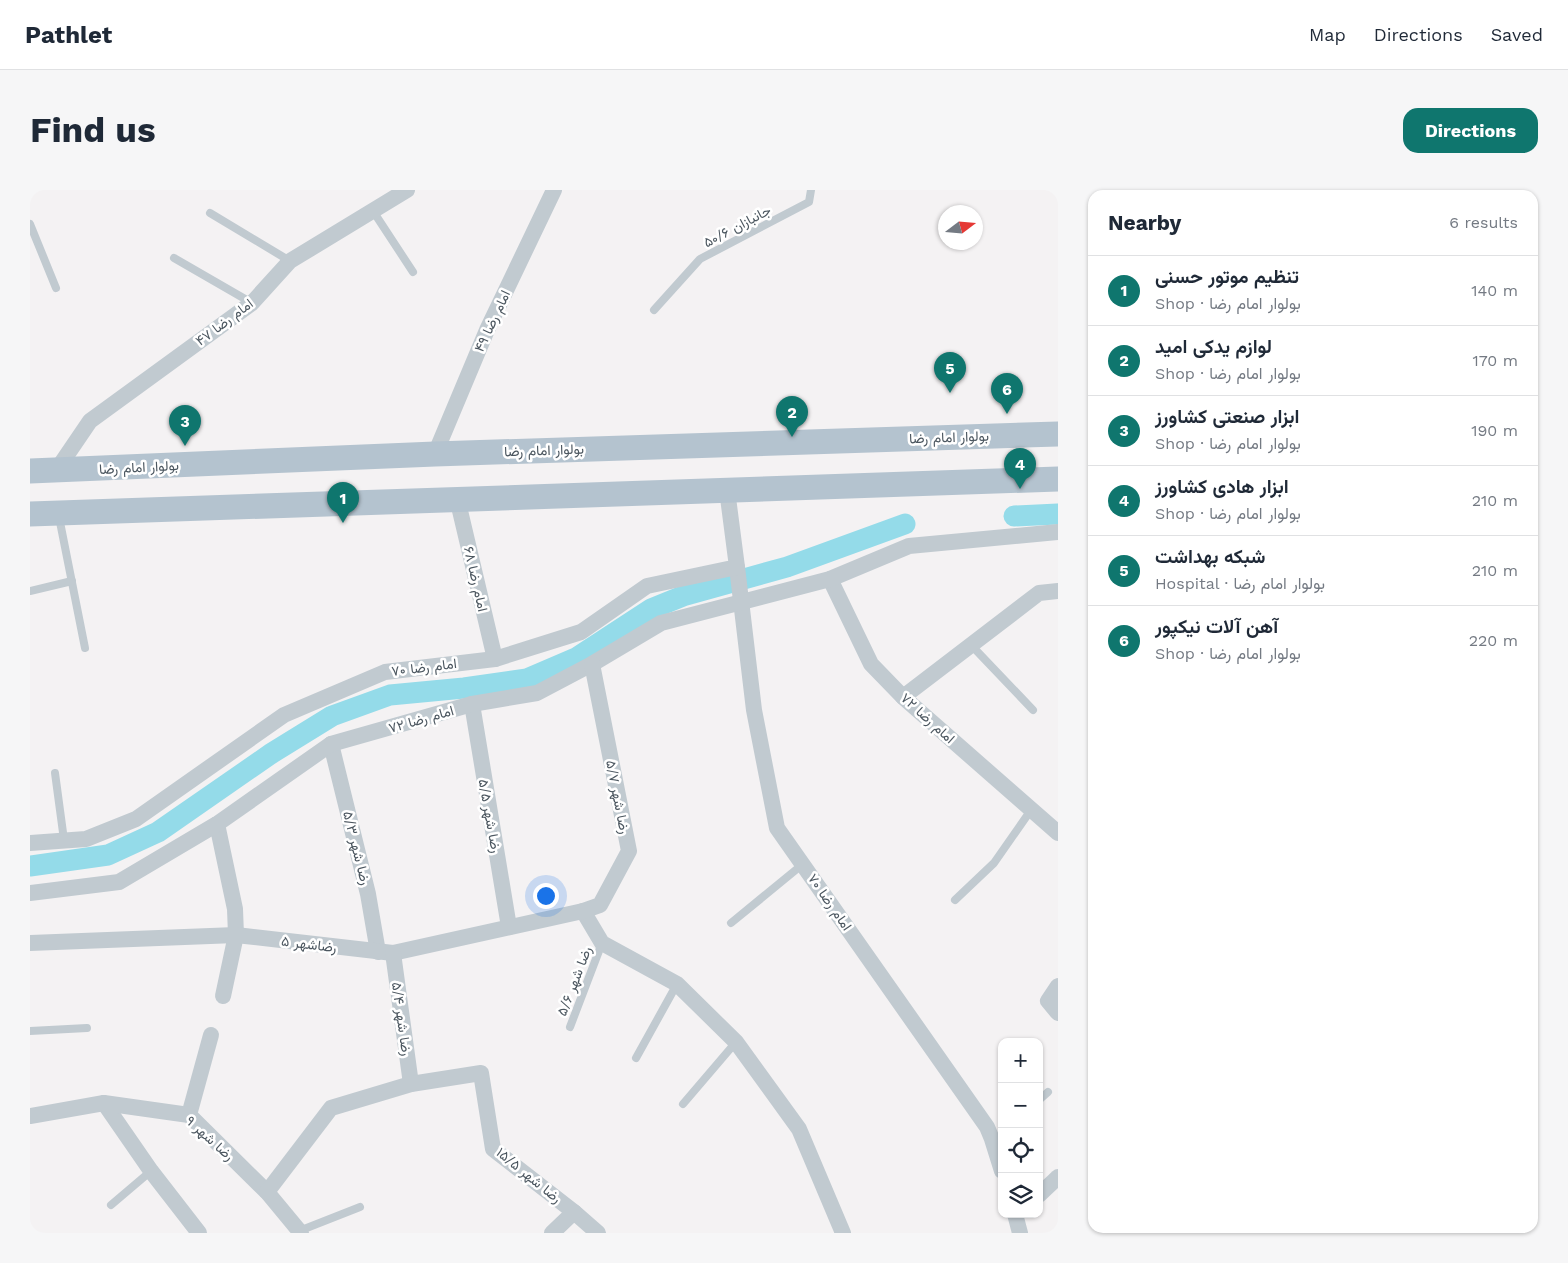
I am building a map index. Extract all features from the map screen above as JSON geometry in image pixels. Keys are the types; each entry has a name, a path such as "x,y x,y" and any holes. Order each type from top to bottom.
{"main road":[{"name":"بولوار امام رضا","path":"30,471 435,454 1058,434"},
{"path":"30,514 1058,479"}],"street":[{"name":"امام رضا ۴۹","path":"435,454 487,330 554,190"},
{"name":"امام رضا ۴۷","path":"56,471 90,421 252,303 290,261 373,211 401,191"},
{"path":"727,490 736,567"},
{"name":"امام رضا ۶۸","path":"457,498 495,659"},
{"name":"امام رضا ۷۲","path":"30,893 119,882 218,824 331,744 472,704 537,693 592,664 661,623 830,579 909,546 1058,532"},
{"name":"امام رضا ۷۰","path":"30,843 86,839 136,820 284,715 385,672 495,659 581,632 647,586 736,567 754,710 777,828 995,1137 998,1152"},
{"name":"امام رضا ۷۲","path":"830,579 871,664 903,697 1058,833"},
{"path":"903,697 1039,594 1058,591"},
{"name":"رضا شهر ۵/۷","path":"583,911 600,905 629,851 592,664"},
{"name":"رضا شهر ۵/۵","path":"472,704 509,927"},
{"name":"۵/۳ رضا شهر","path":"331,744 368,894 385,952"},
{"path":"218,824 235,909 236,935 223,996"},
{"path":"583,911 602,943 677,984 736,1042 799,1129 842,1233"},
{"name":"رضاشهر ۵","path":"30,943 236,935 385,952 583,911"},
{"name":"رضا شهر ۵/۴","path":"385,952 411,1084"},
{"path":"1058,986 1048,1001 1058,1013"},
{"path":"189,1115 211,1036"},
{"name":"رضا شهر ۱۵/۵","path":"411,1084 481,1073 493,1149 598,1233"},
{"path":"267,1192 331,1108 411,1084"},
{"path":"104,1103 151,1171 199,1233"},
{"name":"رضا شهر ۹","path":"30,1116 104,1103 189,1115 267,1192 300,1232"},
{"path":"1043,1191 1058,1177"},
{"path":"552,1233 574,1212"}],"lane":[{"name":"جانبازان ۵۰/۶","path":"654,310 700,259 809,202 811,190"},
{"path":"373,211 413,272"},
{"path":"210,213 290,261"},
{"path":"30,224 56,288"},
{"path":"174,258 252,303"},
{"path":"58,512 85,648"},
{"path":"30,591 72,581"},
{"path":"972,646 1034,710"},
{"path":"55,773 64,841"},
{"path":"955,900 994,863 1032,810"},
{"path":"732,923 803,864"},
{"name":"رضا شهر ۵/۶","path":"570,1027 602,943"},
{"path":"636,1058 677,984"},
{"path":"30,1032 87,1028"},
{"path":"683,1104 736,1042"},
{"path":"1043,1096 1048,1092"},
{"path":"110,1205 151,1171"},
{"path":"300,1232 360,1207"}],"waterway":[{"path":"1014,516 1058,514"},
{"path":"30,866 108,855 158,832 272,753 332,716 390,695 464,688 527,679 576,658 651,609 683,596 787,567 905,524"}],"place":[{"name":"شبکه بهداشت","path":"950,393"},
{"name":"آهن آلات نیکپور","path":"1007,414"},
{"name":"لوازم یدکی امید","path":"792,437"},
{"name":"ابزار صنعتی کشاورز","path":"185,446"},
{"name":"ابزار هادی کشاورز","path":"1020,489"},
{"name":"تنظیم موتور حسنی","path":"343,523"}]}
